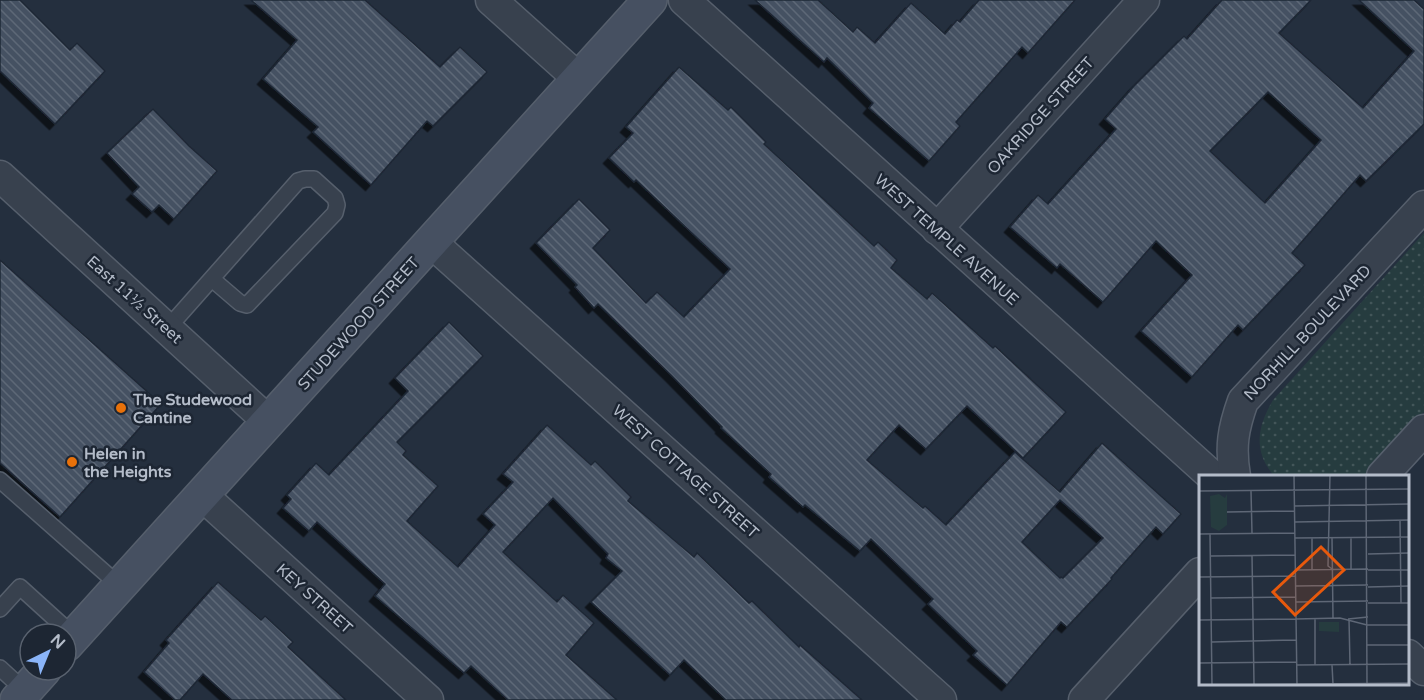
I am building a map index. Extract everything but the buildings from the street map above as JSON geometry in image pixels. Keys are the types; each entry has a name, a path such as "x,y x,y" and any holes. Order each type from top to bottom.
{"main road":[{"name":"STUDEWOOD STREET","path":"78,632 650,0"}],"street":[{"path":"491,0 579,79"},
{"name":"WEST TEMPLE AVENUE","path":"684,0 1210,475"},
{"name":"OAKRIDGE STREET","path":"937,229 1144,0"},
{"name":"East 11½ Street","path":"0,176 269,422"},
{"name":"NORHILL BOULEVARD","path":"1235,475 1232,456 1234,428 1243,401 1424,206"},
{"name":"WEST COTTAGE STREET","path":"431,242 941,700"},
{"path":"1384,475 1424,430"},
{"name":"KEY STREET","path":"202,495 428,700"},
{"path":"1084,700 1199,574"},
{"path":"1409,657 1424,670"}],"lane":[{"path":"167,329 298,181 314,179 335,198 337,205 334,213 247,305 240,303 212,279"},
{"path":"0,480 120,586"},
{"path":"0,609 20,587 52,622"},
{"path":"0,668 29,687"}],"green space":[{"path":"1424,233 1424,412 1367,475 1273,475 1267,467 1260,448 1263,420 1273,400"}],"place":[{"name":"The Studewood Cantine","path":"121,408"},
{"name":"Helen in the Heights","path":"72,462"}]}
